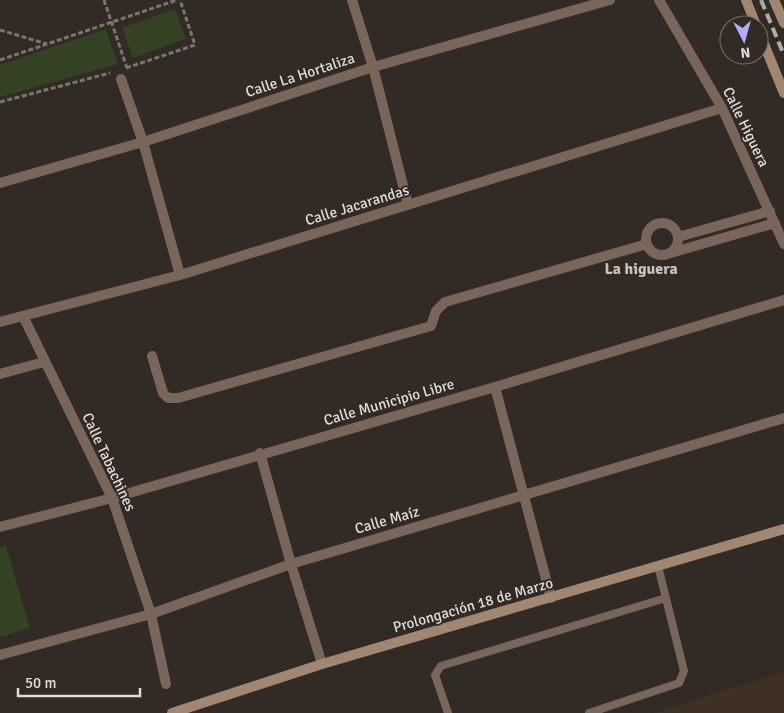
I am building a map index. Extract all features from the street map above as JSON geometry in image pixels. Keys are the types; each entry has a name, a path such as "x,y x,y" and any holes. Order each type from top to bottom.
{"street":[{"path":"352,0 372,67 408,205"},
{"name":"Calle La Hortaliza","path":"0,182 143,142 372,67 610,0"},
{"name":"Calle Higuera","path":"659,0 722,108 784,244"},
{"path":"746,0 752,15"},
{"path":"774,0 784,23"},
{"path":"769,56 784,93"},
{"path":"122,78 143,142 180,275"},
{"name":"Calle Jacarandas","path":"0,322 180,275 722,108"},
{"path":"678,237 770,211"},
{"path":"667,254 676,248 678,237 671,226 659,224 648,231 647,244 655,253 667,254 775,223"},
{"path":"152,356 163,393 168,398 178,398 431,326 436,311 445,302 647,244"},
{"name":"Calle Municipio Libre","path":"0,527 112,498 260,453 495,387 784,300"},
{"name":"Calle Tabachines","path":"23,316 112,498 150,614 166,684"},
{"path":"0,374 44,362"},
{"path":"495,387 551,598"},
{"name":"Calle Maíz","path":"0,655 150,614 290,564 784,418"},
{"path":"260,453 290,564 322,664"},
{"name":"Prolongación 18 de Marzo","path":"172,713 322,664 784,528"}],"lane":[{"path":"589,713 679,683 684,671 658,566"},
{"path":"448,713 435,675 441,666 666,598"}],"path":[{"path":"104,0 127,68"},
{"path":"0,60 178,0 195,45 127,68 0,102"},
{"path":"0,30 47,44"}],"shaded area":[{"path":"784,672 784,713 654,713"}],"green space":[{"path":"175,9 186,39 133,58 122,28"},
{"path":"106,29 118,64 0,97 0,65"},
{"path":"6,546 30,628 0,637 0,548"}],"railway":[{"path":"761,0 784,55"}],"district":[{"name":"La higuera","path":"641,268"}]}
